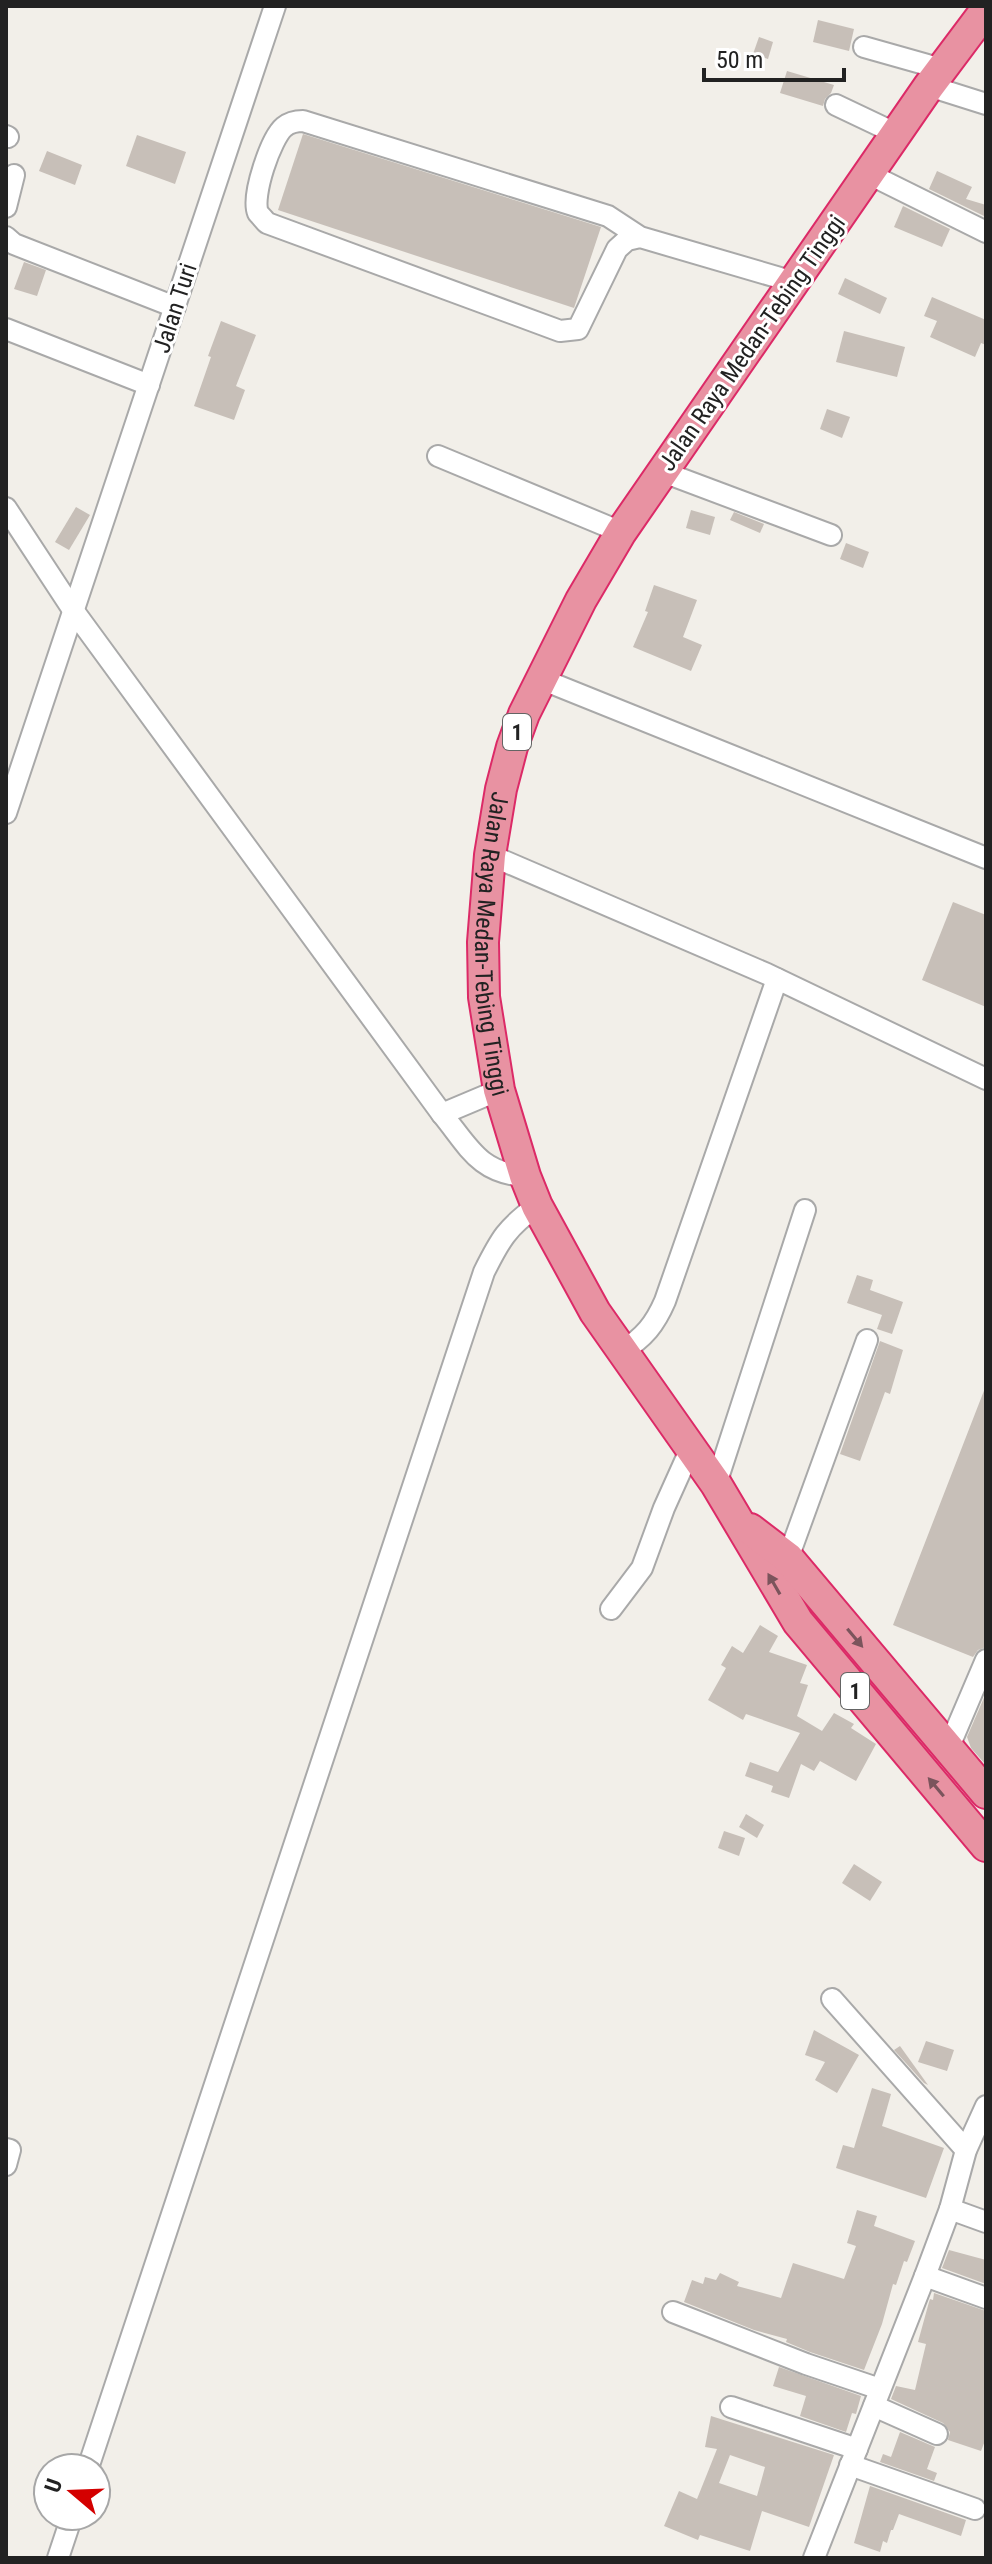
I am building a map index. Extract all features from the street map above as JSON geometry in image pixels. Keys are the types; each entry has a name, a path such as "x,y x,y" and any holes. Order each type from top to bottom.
{"highway":[{"name":"Jalan Raya Medan-Tebing Tinggi","path":"986,10 936,77 621,532 581,600 524,714 512,747 490,855 483,942 484,997 499,1090 525,1176 537,1206 595,1312 651,1387 742,1523 767,1573 798,1622 986,1846"},
{"name":"Jalan Raya Medan-Tebing Tinggi","path":"742,1523 788,1558 986,1793"}],"street":[{"name":"Jalan Turi","path":"6,813 275,6"},
{"path":"864,47 936,77 986,104"},
{"path":"836,105 897,134"},
{"path":"640,237 627,240 617,249 578,329 560,331 267,223 258,213 257,197 275,138 285,126 303,121 608,216 640,237 794,282"},
{"path":"869,174 986,232"},
{"path":"6,207 14,175"},
{"path":"6,237 14,244 175,307"},
{"path":"6,329 149,385"},
{"path":"438,456 621,532"},
{"path":"663,472 831,535"},
{"path":"6,508 73,610 442,1114 483,1164 503,1174 525,1176"},
{"path":"541,679 986,858"},
{"path":"490,855 777,979 986,1079"},
{"path":"622,1351 647,1333 665,1301 777,979"},
{"path":"442,1114 499,1090"},
{"path":"93,2452 484,1272 513,1223 537,1206"},
{"path":"716,1484 805,1210"},
{"path":"788,1558 867,1340"},
{"path":"611,1609 642,1568 691,1448"},
{"path":"948,1749 986,1660"},
{"path":"832,1999 966,2150"},
{"path":"814,2558 925,2276 950,2209 966,2150 986,2106"},
{"path":"6,2149 10,2150 6,2165"},
{"path":"950,2209 986,2222"},
{"path":"925,2276 986,2298"},
{"path":"673,2312 806,2364 877,2397 937,2434"},
{"path":"731,2407 975,2509"},
{"path":"58,2558 67,2532"}],"building":[{"path":"818,20 854,29 849,51 813,42"},
{"path":"759,37 773,42 768,59 753,54"},
{"path":"787,71 834,85 823,106 780,93"},
{"path":"303,134 601,227 574,308 278,210"},
{"path":"137,135 186,152 175,184 126,166"},
{"path":"47,151 82,165 75,185 39,171"},
{"path":"937,171 972,187 966,199 986,205 984,216 929,189"},
{"path":"903,206 950,229 942,247 894,227"},
{"path":"24,262 46,270 37,296 14,289"},
{"path":"845,278 887,298 880,314 838,294"},
{"path":"932,297 986,320 986,345 981,343 975,357 930,337 937,321 924,316"},
{"path":"221,321 256,335 236,386 245,390 234,420 194,406"},
{"path":"844,331 905,347 897,377 836,362"},
{"path":"827,409 850,417 842,438 820,429"},
{"path":"76,507 90,515 69,550 55,542"},
{"path":"691,510 715,517 710,535 686,528"},
{"path":"734,512 764,524 760,533 730,520"},
{"path":"846,543 869,552 863,568 840,559"},
{"path":"654,585 697,600 683,637 702,645 691,671 633,647 648,612 645,611"},
{"path":"953,902 986,915 986,1007 922,980"},
{"path":"857,1275 873,1280 870,1290 903,1302 892,1334 877,1329 882,1315 847,1303"},
{"path":"880,1341 903,1350 890,1394 885,1392 860,1461 840,1454"},
{"path":"985,1388 986,1647 978,1650 973,1657 893,1625"},
{"path":"760,1625 778,1636 769,1652 807,1665 800,1683 808,1685 797,1716 822,1731 834,1713 854,1724 851,1728 876,1744 856,1781 820,1761 814,1771 801,1764 789,1798 771,1792 773,1786 745,1776 750,1762 778,1772 800,1733 746,1714 743,1720 708,1700 726,1668 721,1665 732,1646 743,1653"},
{"path":"986,1693 986,1765 971,1748 967,1737"},
{"path":"746,1814 764,1825 757,1838 739,1827"},
{"path":"724,1831 745,1838 739,1856 718,1848"},
{"path":"854,1864 882,1882 870,1901 842,1883"},
{"path":"814,2030 859,2055 837,2093 815,2080 825,2062 805,2055"},
{"path":"926,2041 954,2050 947,2071 918,2062"},
{"path":"900,2046 928,2085 894,2050"},
{"path":"872,2088 891,2094 882,2126 944,2148 926,2198 836,2168 843,2145 854,2148"},
{"path":"857,2210 877,2216 874,2226 915,2241 896,2285 893,2284 864,2370 684,2302 692,2280 703,2284 705,2277 716,2280 720,2273 739,2282 737,2286 781,2298 793,2263 844,2279 856,2246 847,2243"},
{"path":"949,2250 986,2260 986,2284 942,2268"},
{"path":"934,2293 986,2311 986,2438 981,2451 948,2440 950,2432 943,2423 891,2399 896,2386 915,2390 926,2344 918,2342"},
{"path":"779,2367 861,2396 846,2432 800,2416 806,2396 773,2386"},
{"path":"711,2416 834,2455 809,2527 762,2511 750,2551 700,2535 698,2540 664,2526 679,2491 697,2499 717,2449 705,2447","holes":["730,2455 765,2467 757,2496 719,2483"]},
{"path":"900,2432 935,2447 927,2469 937,2473 934,2481 880,2462 883,2454 891,2457"},
{"path":"870,2486 966,2520 961,2536 899,2514 880,2552 854,2543"}]}
